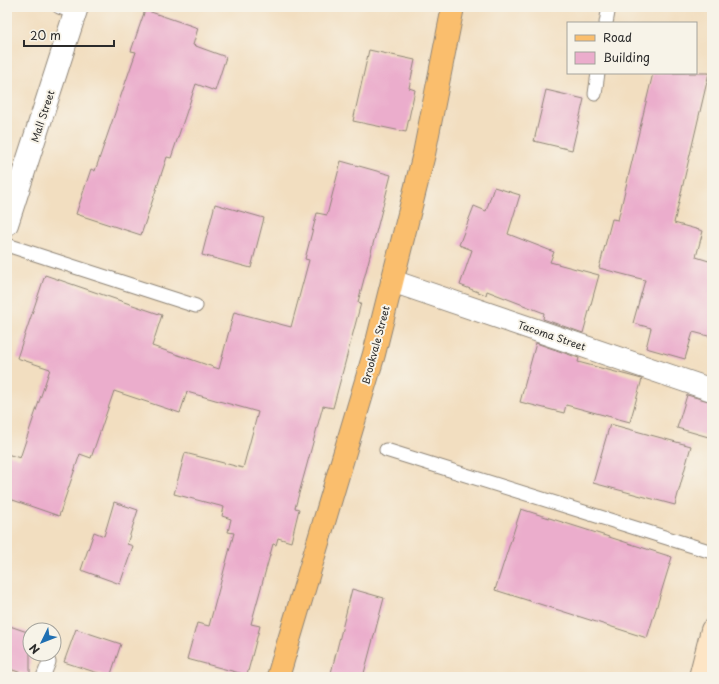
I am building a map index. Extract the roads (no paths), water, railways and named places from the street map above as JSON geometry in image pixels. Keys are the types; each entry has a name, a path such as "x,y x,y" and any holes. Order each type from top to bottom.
{"main road":[{"name":"Brookvale Street","path":"278,677 356,417 392,280 424,154 453,7"},
{"path":"700,677 712,630"}],"street":[{"name":"Mall Street","path":"7,224 70,9"},
{"name":"Tacoma Street","path":"392,280 712,390"}],"lane":[{"path":"606,22 609,7"},
{"path":"595,94 598,74"},
{"path":"7,245 196,306"},
{"path":"386,450 712,552"},
{"path":"42,677 49,662"}]}
